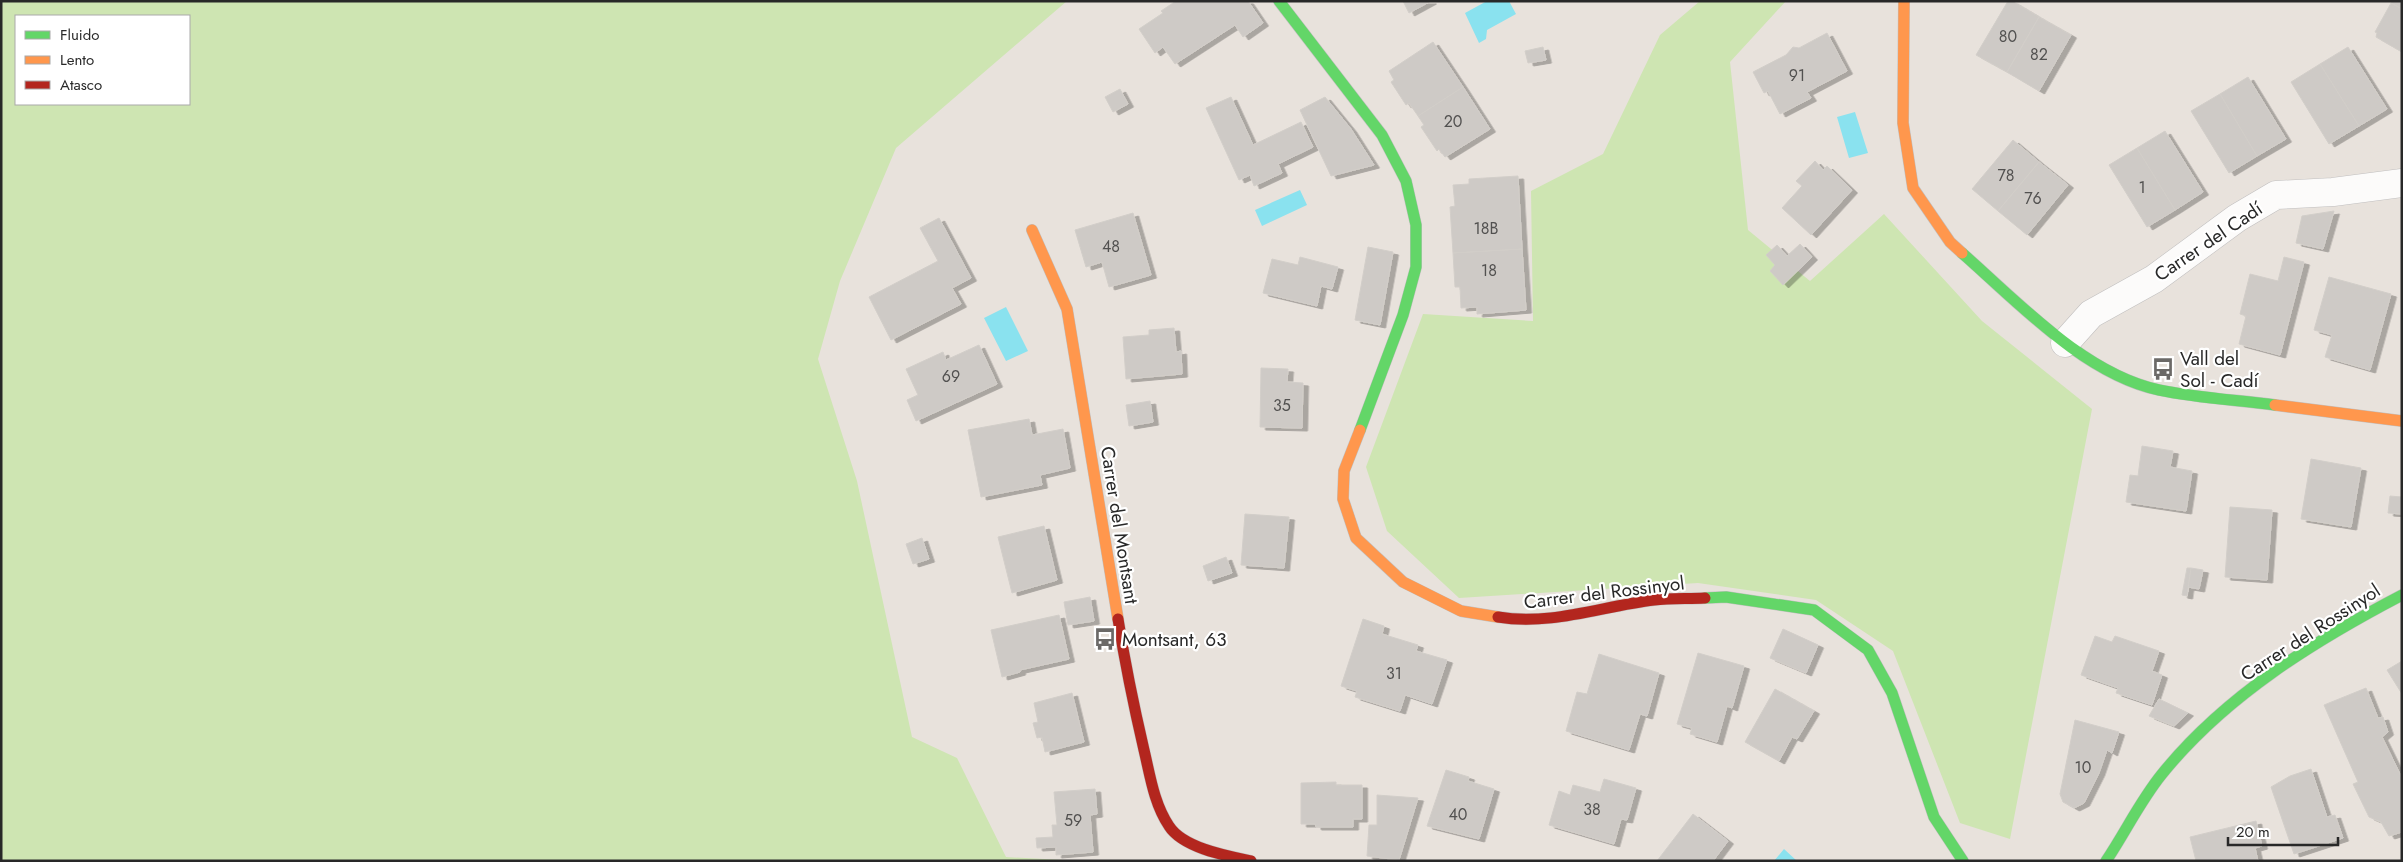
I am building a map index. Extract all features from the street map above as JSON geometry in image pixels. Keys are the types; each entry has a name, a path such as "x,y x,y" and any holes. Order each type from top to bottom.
{"street":[{"name":"Carrer del Rossinyol","path":"1279,1 1382,135 1406,181 1416,225 1416,267 1403,315 1344,471 1343,499 1356,538 1403,582 1461,611 1522,621 1595,612 1654,600 1726,597 1814,610 1868,650 1892,693 1934,818 1963,861"},
{"path":"1904,1 1903,123 1913,188 1950,242 2065,343 2108,371 2158,390 2402,421"},
{"name":"Carrer del Cadí","path":"2065,343 2091,314 2154,279 2237,218 2276,195 2333,192 2402,183"},
{"name":"Carrer del Montsant","path":"1032,230 1068,309 1128,681 1154,793 1169,827 1191,844 1218,854 1250,861"},
{"name":"Carrer del Rossinyol","path":"2106,861 2161,775 2214,718 2298,656 2402,595"}],"green space":[{"path":"1,1 1067,1 896,148 840,281 818,359 857,481 912,737 957,758 1006,857 1082,861 1,861"},
{"path":"1700,1 1786,1 1730,62 1748,230 1810,281 1884,214 1982,321 2092,409 2010,839 1960,823 1893,651 1816,600 1698,583 1459,598 1387,531 1366,467 1423,314 1533,321 1531,191 1603,154 1660,35"}],"water":[{"path":"1487,1 1509,1 1516,14 1487,30 1486,39 1479,43 1465,13"},
{"path":"1855,112 1868,153 1849,158 1837,117"},
{"path":"1300,190 1307,205 1262,226 1255,210"},
{"path":"1006,307 1028,351 1006,361 984,318"},
{"path":"1784,849 1797,861 1774,861"}],"building":[{"path":"1176,1 1248,1 1263,23 1243,37 1235,25 1175,64 1163,47 1155,53 1139,29 1163,13 1161,11"},
{"path":"1403,1 1431,1 1409,13"},
{"path":"2008,1 2012,1 2039,17 2007,72 1976,55"},
{"path":"2392,1 2402,1 2402,9 2391,3"},
{"path":"2391,3 2402,9 2402,52 2376,37 2377,33 2375,32"},
{"path":"2039,17 2071,35 2039,91 2007,72"},
{"path":"1827,33 1847,71 1807,92 1811,98 1780,114 1768,91 1764,93 1753,72 1786,55 1793,47 1799,48"},
{"path":"1433,42 1463,87 1418,116 1409,103 1406,105 1391,82 1394,80 1389,71"},
{"path":"1543,47 1546,60 1528,63 1525,51"},
{"path":"2348,47 2387,109 2359,126 2320,64"},
{"path":"2320,64 2359,126 2329,144 2291,82"},
{"path":"2248,77 2286,139 2257,156 2220,94"},
{"path":"1463,87 1490,129 1445,157 1439,149 1437,151 1421,127 1424,125 1418,116"},
{"path":"1120,89 1128,104 1113,112 1105,97"},
{"path":"2220,94 2257,156 2229,173 2191,111"},
{"path":"1231,97 1253,145 1301,122 1313,147 1278,164 1282,173 1254,186 1250,175 1239,180 1206,108"},
{"path":"1325,97 1351,129 1374,165 1331,176 1300,110"},
{"path":"2165,131 2203,192 2175,210 2137,148"},
{"path":"2013,140 2039,162 1998,211 1972,189"},
{"path":"2137,148 2175,210 2147,227 2109,165"},
{"path":"1815,161 1823,170 1827,166 1852,190 1811,235 1782,208 1802,186 1796,181"},
{"path":"2039,162 2068,185 2027,235 1998,211"},
{"path":"1518,176 1522,249 1453,253 1450,207 1455,206 1453,185 1469,184 1469,179"},
{"path":"2334,211 2323,249 2296,243 2302,216"},
{"path":"1133,213 1151,275 1109,287 1102,262 1086,267 1075,230"},
{"path":"939,218 971,278 952,288 961,304 891,340 869,297 938,261 920,228"},
{"path":"1800,244 1812,257 1783,285 1770,271 1775,265 1766,255 1777,245 1787,256"},
{"path":"1368,247 1393,252 1380,325 1355,320"},
{"path":"1522,249 1526,310 1477,314 1477,307 1461,308 1460,287 1455,287 1453,253"},
{"path":"1300,257 1338,267 1332,289 1321,286 1317,306 1263,293 1272,259 1298,265"},
{"path":"2284,257 2304,262 2280,355 2239,344 2246,316 2240,314 2250,274 2278,281"},
{"path":"2329,277 2391,294 2370,370 2325,357 2332,335 2314,330"},
{"path":"1174,328 1176,352 1181,351 1182,374 1126,379 1123,337 1149,335 1149,330"},
{"path":"979,345 997,384 916,421 907,400 918,395 906,369 943,352 946,360"},
{"path":"1261,368 1288,369 1287,382 1303,383 1302,428 1260,427"},
{"path":"1150,401 1153,422 1129,426 1126,405"},
{"path":"1029,419 1032,435 1063,429 1070,468 1040,475 1042,485 981,497 968,430"},
{"path":"2142,446 2173,451 2170,467 2192,471 2186,511 2126,502 2130,475 2138,476"},
{"path":"2311,459 2361,468 2351,527 2301,519"},
{"path":"2390,496 2402,497 2402,514 2388,513"},
{"path":"2230,507 2272,510 2267,580 2225,577"},
{"path":"1245,514 1289,517 1284,568 1241,565"},
{"path":"1044,526 1057,580 1012,593 998,537"},
{"path":"922,538 929,559 913,564 906,544"},
{"path":"1226,557 1232,573 1208,581 1203,566"},
{"path":"2187,568 2191,568 2187,596 2182,595"},
{"path":"2191,568 2203,570 2199,589 2188,587"},
{"path":"1090,597 1094,621 1068,625 1064,602"},
{"path":"1059,615 1069,659 1020,670 1020,672 1002,677 991,630"},
{"path":"1363,619 1384,626 1382,634 1418,645 1416,651 1447,660 1432,704 1405,695 1400,711 1355,697 1357,691 1341,686"},
{"path":"1783,629 1818,645 1806,673 1770,658"},
{"path":"2095,636 2112,642 2115,636 2159,651 2152,671 2162,675 2152,705 2116,693 2118,688 2081,675"},
{"path":"1698,653 1744,666 1732,708 1727,706 1717,742 1690,734 1692,728 1677,724"},
{"path":"1599,654 1659,673 1647,716 1640,714 1629,750 1566,731 1577,692 1587,694"},
{"path":"2402,661 2402,694 2387,670"},
{"path":"2366,688 2378,718 2383,717 2388,732 2382,737 2402,778 2402,832 2389,836 2381,822 2369,817 2353,784 2358,782 2324,705"},
{"path":"1775,689 1814,711 1797,739 1792,737 1779,761 1745,742"},
{"path":"1072,693 1084,742 1045,752 1042,737 1037,738 1033,723 1038,722 1034,703"},
{"path":"2159,699 2188,713 2174,726 2149,716"},
{"path":"2075,720 2119,732 2112,753 2107,750 2099,773 2084,803 2074,808 2063,802 2060,794"},
{"path":"2311,769 2327,817 2335,815 2343,838 2294,854 2271,787 2290,776"},
{"path":"1446,770 1469,777 1468,781 1494,789 1479,839 1427,826"},
{"path":"1604,779 1636,788 1627,820 1621,819 1614,844 1549,825 1559,791 1570,795 1573,785 1600,792"},
{"path":"1336,782 1336,785 1362,785 1362,819 1353,819 1353,827 1316,827 1315,824 1301,824 1301,783"},
{"path":"1095,789 1097,814 1090,815 1093,852 1056,855 1056,847 1037,848 1036,838 1053,837 1052,825 1057,825 1054,792"},
{"path":"1377,795 1418,798 1399,860 1367,856 1369,825 1377,825"},
{"path":"1693,814 1728,841 1713,861 1657,861"},
{"path":"2256,821 2262,846 2255,848 2258,861 2196,861 2190,837"}],"traffic: fast":[{"path":"1279,1 1382,135 1406,181 1416,225 1416,267 1403,315 1360,430"},
{"path":"1962,253 2053,334 2078,353 2104,369 2131,382 2173,393 2275,405"},
{"path":"2106,861 2154,784 2187,746 2214,720 2242,695 2304,651 2402,595"},
{"path":"1705,598 1726,597 1814,610 1868,650 1892,693 1934,817 1963,861"}],"traffic: slow":[{"path":"1904,1 1903,123 1913,188 1950,242 1962,253"},
{"path":"1032,230 1067,309 1118,619"},
{"path":"2275,405 2402,421"},
{"path":"1360,430 1344,471 1343,499 1356,538 1403,582 1461,611 1498,617"}],"traffic: jam":[{"path":"1498,617 1537,619 1654,600 1705,598"},
{"path":"1118,619 1130,685 1151,779 1156,799 1164,817 1169,826 1184,840 1218,854 1251,861"}],"place":[{"name":"Vall del Sol - Cadí","path":"2163,369"},
{"name":"Montsant, 63","path":"1105,639"}]}
